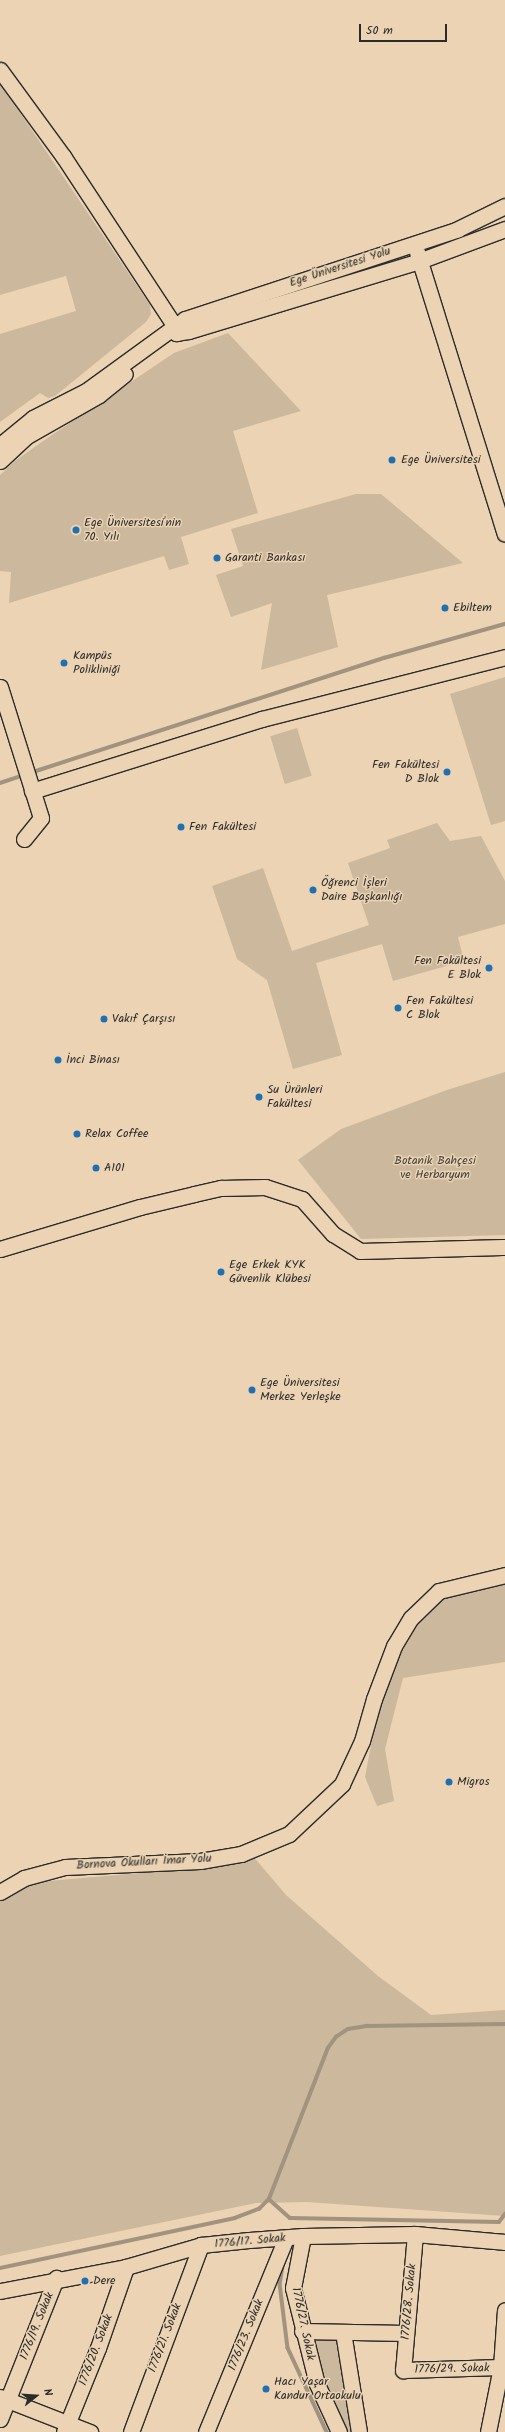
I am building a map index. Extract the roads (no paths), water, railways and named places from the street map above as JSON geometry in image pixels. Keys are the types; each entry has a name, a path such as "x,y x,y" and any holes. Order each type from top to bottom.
{"street":[{"path":"0,70 63,156 176,329"},
{"name":"Ege Üniversitesi Yolu","path":"176,329 184,318 458,229 505,206"},
{"name":"Ege Üniversitesi Yolu","path":"176,329 419,261 505,229"},
{"path":"414,243 505,534"},
{"path":"0,445 33,418 86,390 176,329"},
{"path":"0,461 27,436 99,395 176,329"},
{"path":"32,791 262,719 505,657"},
{"path":"0,687 41,818 24,839"},
{"path":"0,1249 140,1207 221,1188 265,1188 302,1199 333,1234 360,1251 505,1247"},
{"name":"Bornova Okulları İmar Yolu","path":"0,1892 24,1878 65,1867 200,1861 241,1854 289,1834 342,1784 362,1741 394,1646 411,1618 439,1591 505,1575"},
{"name":"1776/17. Sokak","path":"0,2291 56,2278 126,2267 201,2245 303,2236 415,2234 505,2242"},
{"name":"1776/28. Sokak","path":"403,2370 415,2234"},
{"name":"1776/27. Sokak","path":"303,2236 293,2288 302,2330 317,2384 338,2432"},
{"name":"1776/23. Sokak","path":"206,2432 286,2238"},
{"name":"1776/21. Sokak","path":"131,2432 201,2245"},
{"name":"1776/20. Sokak","path":"66,2427 98,2348 126,2267"},
{"name":"1776/19. Sokak","path":"0,2419 4,2399 56,2278"},
{"path":"488,2432 501,2368 505,2310"},
{"path":"302,2330 406,2333"},
{"path":"343,2332 359,2432"},
{"name":"1776/29. Sokak","path":"403,2370 501,2368"},
{"path":"4,2399 66,2427 90,2432"}],"waterway":[{"path":"36,771 384,658 505,624"},
{"path":"0,783 18,777"},
{"path":"0,2268 235,2218 259,2209 269,2199 328,2048 336,2037 348,2029 368,2026 505,2024"},
{"path":"269,2199 290,2218 499,2222 505,2214"},
{"path":"284,2260 280,2284 288,2348 327,2432"}],"place":[{"name":"Ege Üniversitesi","path":"392,460"},
{"name":"Ege Üniversitesi'nin 70. Yılı","path":"76,530"},
{"name":"Garanti Bankası","path":"217,558"},
{"name":"Ebiltem","path":"445,608"},
{"name":"Kampüs Polikliniği","path":"64,663"},
{"name":"Fen Fakültesi D Blok","path":"447,772"},
{"name":"Fen Fakültesi","path":"181,827"},
{"name":"Öğrenci İşleri Daire Başkanlığı","path":"313,890"},
{"name":"Fen Fakültesi E Blok","path":"489,968"},
{"name":"Fen Fakültesi C Blok","path":"398,1008"},
{"name":"Vakıf Çarşısı","path":"104,1019"},
{"name":"İnci Binası","path":"58,1060"},
{"name":"Su Ürünleri Fakültesi","path":"259,1097"},
{"name":"Relax Coffee","path":"77,1134"},
{"name":"A101","path":"96,1168"},
{"name":"Ege Erkek KYK Güvenlik Klübesi","path":"221,1272"},
{"name":"Ege Üniversitesi Merkez Yerleşke","path":"252,1390"},
{"name":"Migros","path":"449,1782"},
{"name":"Dere","path":"85,2281"},
{"name":"Hacı Yaşar Kandur Ortaokulu","path":"266,2389"}],"park label":[{"name":"Botanik Bahçesi ve Herbaryum","path":"435,1168"}]}
